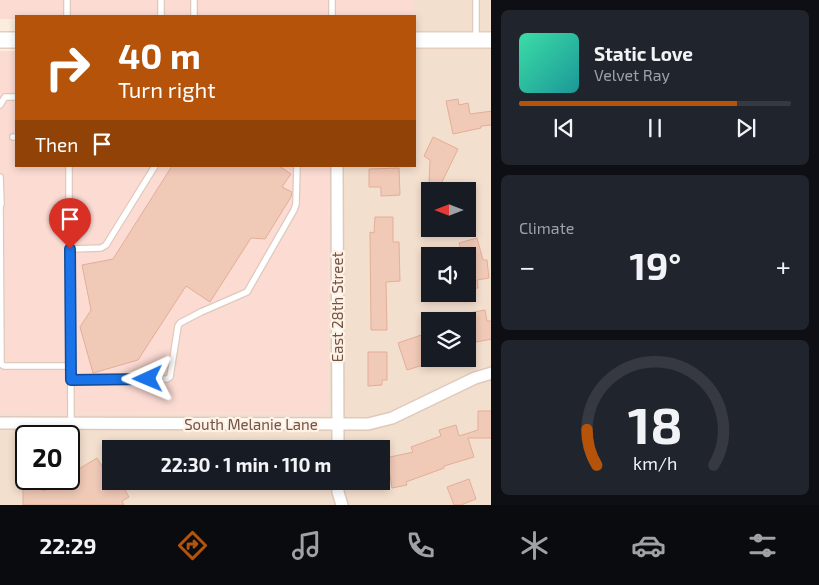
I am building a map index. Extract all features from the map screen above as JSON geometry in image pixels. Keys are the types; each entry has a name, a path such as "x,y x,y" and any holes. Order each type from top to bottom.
{"main road":[{"path":"0,40 15,40"},
{"path":"416,40 491,40"}],"street":[{"name":"East 28th Street","path":"338,167 338,440"},
{"name":"South Melanie Lane","path":"0,423 368,424 392,418 475,378 491,373"},
{"path":"338,490 342,505"}],"lane":[{"path":"67,0 67,15"},
{"path":"161,0 161,15"},
{"path":"194,0 194,15"},
{"path":"332,0 332,15"},
{"path":"476,0 476,40"},
{"path":"0,105 5,97 15,97"},
{"path":"68,167 69,211"},
{"path":"71,424 70,249 100,248 106,245 154,167"},
{"path":"71,380 170,377 180,323 247,292 294,210 296,204 297,167"},
{"path":"0,177 1,364 4,366 71,366"}],"shaded area":[{"path":"0,0 414,0 414,15 15,15 15,19 0,19"},
{"path":"414,0 491,0 491,505 0,505 0,413 328,414 329,167 416,167 416,15 414,15"},
{"path":"0,51 15,51 15,167 329,167 328,414 0,413"}],"building":[{"path":"458,99 459,105 468,103 470,114 491,111 491,125 453,134 446,101"},
{"path":"433,137 458,149 442,182 429,182 430,160 424,156"},
{"path":"171,167 280,167 291,174 282,187 292,192 291,197 265,239 251,238 210,302 186,286 138,360 93,373 80,327 91,310 82,265 113,259"},
{"path":"399,168 400,195 381,196 381,187 369,187 369,169"},
{"path":"375,217 393,217 393,242 399,242 400,281 386,282 387,330 371,330 370,232 374,233"},
{"path":"477,238 483,260 487,260 489,278 477,280 478,288 476,288 476,247 460,247 459,243"},
{"path":"485,310 487,321 491,321 491,339 476,342 476,312 474,312"},
{"path":"421,335 421,366 407,370 398,343"},
{"path":"368,352 387,352 387,380 382,380 382,385 368,386"},
{"path":"478,411 491,411 491,438 468,438 474,457 444,466 444,468 406,482 407,485 392,488 390,457 413,452 411,447 441,436 439,430 456,425 459,436 478,430"},
{"path":"97,458 102,466 102,490 125,490 129,497 122,501 124,505 23,505 23,490 80,490 80,468"},
{"path":"469,479 476,499 461,505 454,505 447,487"}],"route":[{"path":"70,249 71,380 148,379"}]}
